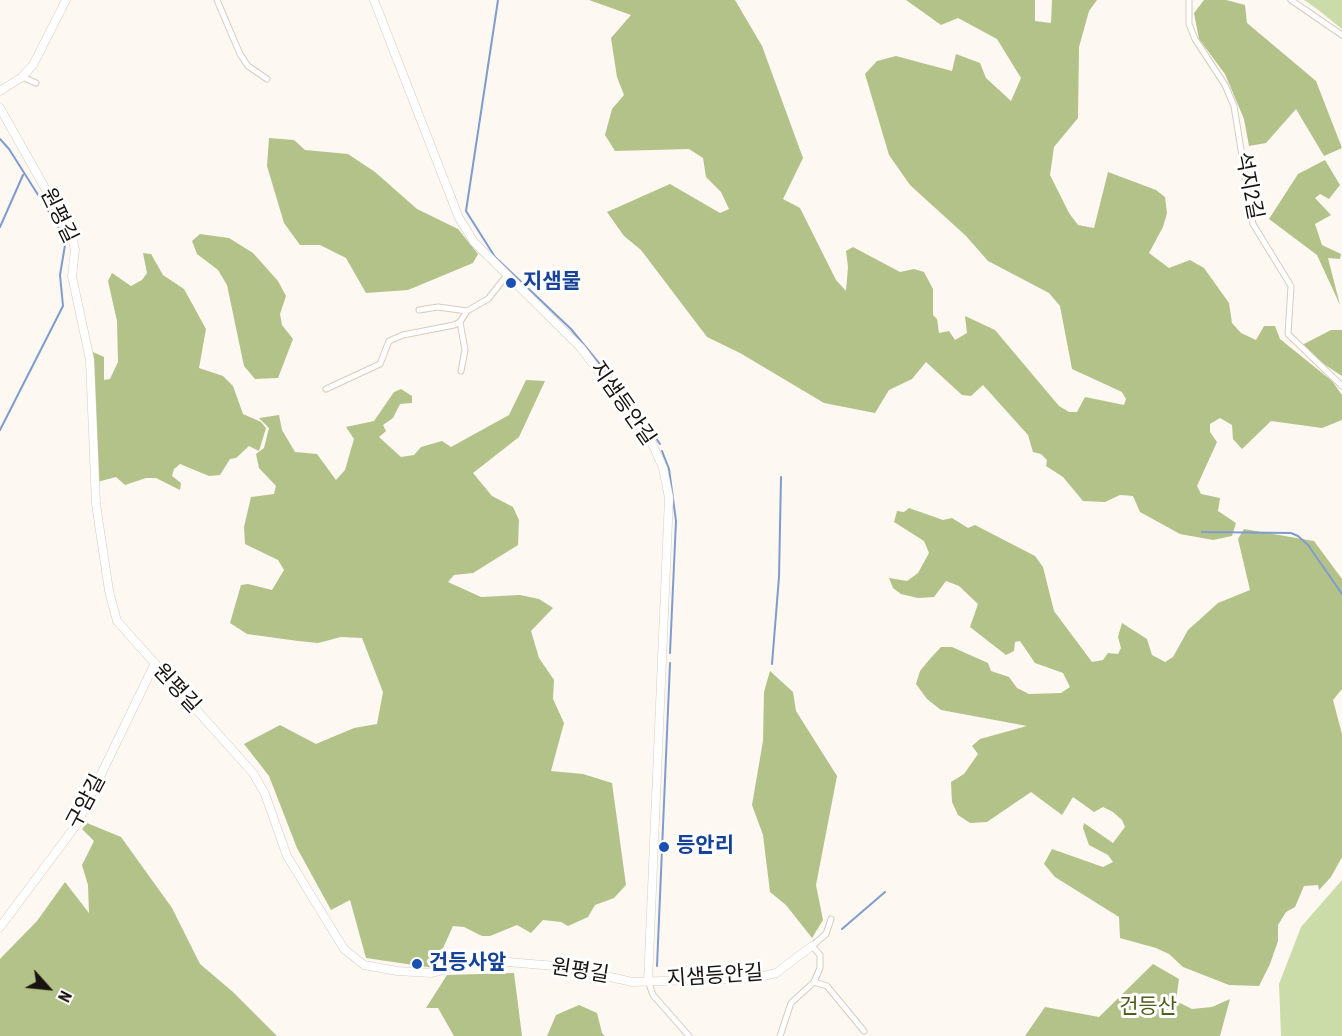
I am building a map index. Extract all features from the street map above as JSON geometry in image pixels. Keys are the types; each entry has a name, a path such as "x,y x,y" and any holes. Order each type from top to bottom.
{"street":[{"path":"0,91 22,76 39,55 66,0"},
{"path":"218,0 240,54 248,66 267,79"},
{"name":"지샘등안길","path":"374,0 459,218 474,242 581,348 652,443 663,468 669,498 648,981 653,994 689,1036"},
{"name":"석지2길","path":"1189,0 1189,24 1195,39 1220,78 1234,106 1253,224 1291,286 1288,334 1342,387"},
{"path":"1291,0 1342,35"},
{"path":"22,76 36,83"},
{"name":"원평길","path":"0,108 72,236 75,250 72,276 90,360 96,504 109,591 117,621 253,774 266,794 287,856 344,949 364,965 432,973 471,963 496,961 567,967 632,982 648,981"},
{"path":"461,371 465,350 460,322 467,311 488,299 507,274"},
{"path":"419,309 438,307 467,311"},
{"path":"326,389 380,364 389,341 402,335 460,322"},
{"name":"구암길","path":"0,927 77,824 154,665"},
{"path":"780,1036 791,1003 814,981 820,968 820,955 812,946 826,934 831,919"},
{"name":"지샘등안길","path":"648,981 755,978 776,973 812,946"},
{"path":"814,981 827,986 864,1031"}],"green space":[{"path":"589,0 735,0 762,46 803,158 783,199 800,208 836,280 846,291 848,267 846,251 853,247 900,272 914,269 924,272 933,289 933,315 937,319 939,333 949,331 955,340 967,333 965,316 995,330 1059,406 1069,412 1077,412 1085,397 1124,405 1126,399 1122,392 1072,369 1060,306 1049,293 988,261 966,236 910,185 889,155 865,74 877,61 896,56 952,71 956,54 980,63 986,78 1011,101 1021,78 997,39 958,18 941,25 906,0 1035,0 1035,21 1051,23 1052,0 1097,0 1089,11 1079,47 1078,118 1054,147 1050,175 1069,213 1078,225 1094,228 1108,172 1156,190 1165,197 1167,213 1163,227 1149,253 1169,268 1190,260 1204,268 1229,303 1232,323 1241,333 1256,340 1264,326 1275,326 1280,339 1332,381 1342,395 1342,420 1322,428 1271,421 1242,449 1233,439 1232,425 1220,418 1210,424 1210,432 1217,442 1197,486 1201,494 1220,498 1218,511 1236,523 1232,536 1213,540 1180,534 1140,512 1133,496 1120,495 1105,502 1083,501 1063,477 1046,466 1047,460 1041,454 1033,452 1028,435 983,385 971,396 962,395 926,362 912,379 889,390 875,413 824,403 740,353 707,337 641,250 624,236 607,212 670,184 720,213 729,209 721,192 706,177 703,158 689,149 615,151 605,135 612,109 624,95 617,77 611,38 631,15"},
{"path":"1204,0 1226,0 1245,5 1247,23 1316,81 1342,148 1324,156 1296,109 1266,143 1249,146 1244,119 1225,74 1199,39 1194,13"},
{"path":"1304,0 1342,0 1342,29 1317,9"},
{"path":"269,138 294,140 305,150 348,154 375,172 417,209 458,229 478,254 473,263 408,290 366,293 346,258 320,245 300,245 284,223 267,166"},
{"path":"1325,160 1340,185 1329,199 1320,194 1315,198 1331,215 1315,224 1322,245 1341,254 1340,259 1328,258 1340,305 1317,255 1269,219 1298,174"},
{"path":"200,234 229,238 253,253 278,281 286,296 280,314 282,325 293,339 278,378 255,379 244,366 227,285 218,270 197,254 192,241"},
{"path":"143,253 151,254 163,275 184,289 206,329 199,368 223,376 233,386 243,414 261,422 266,428 259,451 249,446 236,458 230,459 220,475 209,476 180,464 174,469 172,476 181,483 180,490 156,478 146,478 125,485 116,477 97,482 93,352 104,357 104,380 110,379 118,362 117,321 108,281 112,273 131,286 142,280 147,273"},
{"path":"1331,330 1342,330 1342,376 1319,361 1302,345"},
{"path":"526,380 545,381 519,437 473,473 492,496 513,507 519,520 518,545 473,573 454,575 448,582 481,597 520,595 539,599 553,608 531,631 539,658 554,680 553,699 564,723 551,771 583,774 612,783 626,885 614,898 595,905 588,917 568,926 561,922 543,920 531,933 517,925 490,936 482,936 464,927 453,926 434,968 366,958 350,900 331,910 297,848 269,776 244,744 280,725 316,744 354,728 377,724 383,692 362,638 341,637 318,643 298,641 247,634 230,623 241,585 248,584 272,590 284,570 278,560 245,544 244,527 251,497 274,494 276,486 259,468 256,454 264,448 269,428 259,418 279,415 282,430 295,452 317,454 336,480 345,470 354,439 346,427 374,421 394,392 401,389 412,396 412,403 400,404 393,418 383,425 386,431 379,437 401,457 414,455 421,447 442,441 451,447 509,415"},
{"path":"909,508 943,520 952,518 968,528 975,525 1035,556 1043,567 1054,611 1092,662 1103,660 1108,653 1118,654 1121,648 1118,637 1122,623 1147,639 1152,655 1165,662 1173,657 1188,630 1218,603 1250,590 1238,539 1244,529 1314,541 1342,579 1342,689 1333,700 1342,734 1342,857 1331,877 1319,890 1318,885 1304,886 1295,907 1286,912 1278,925 1278,941 1259,986 1229,985 1183,967 1169,954 1156,948 1120,938 1119,917 1055,877 1044,864 1052,849 1103,867 1113,862 1108,855 1089,845 1083,828 1084,823 1113,843 1125,827 1122,820 1113,812 1103,807 1094,812 1073,797 1062,815 1031,792 987,822 970,823 958,815 952,802 951,782 964,774 978,754 972,746 980,739 1027,726 941,710 927,699 916,684 920,671 929,660 941,647 952,647 988,663 991,671 1009,677 1017,688 1029,694 1061,693 1070,687 1063,673 1035,663 1020,641 1015,642 1014,651 1006,655 970,627 978,604 959,586 946,581 934,597 918,598 901,594 893,588 889,578 907,581 918,573 929,553 924,541 894,522 897,511 904,512"},
{"path":"770,671 793,692 796,711 837,776 816,885 823,920 812,938 786,905 770,892 763,835 752,805 763,741 764,692"},
{"path":"87,823 121,837 172,908 200,964 233,992 277,1036 0,1036 0,959 37,921 65,882 89,913 88,885 82,865 94,841 82,829"},
{"path":"1342,880 1342,1036 1281,1036 1279,984 1301,927"},
{"name":"건등산","path":"1153,964 1179,979 1176,1001 1192,1009 1212,1007 1230,999 1220,1036 1025,1036 1045,1007 1099,1017"},
{"path":"514,973 522,1036 454,1036 438,1008 426,1008 447,975"},
{"path":"579,1005 597,1013 602,1033 605,1036 547,1036 556,1015"}],"waterway":[{"path":"498,0 466,211 495,257 571,329 634,406 660,444"},
{"path":"0,139 9,149 66,239 60,275 63,306 0,430"},
{"path":"0,227 23,175"},
{"path":"662,451 669,469 676,521 670,653"},
{"path":"772,664 779,577 781,477"},
{"path":"1202,532 1291,533 1298,536 1308,545 1342,594"},
{"path":"657,966 670,663"},
{"path":"842,929 885,892"}],"place":[{"name":"지샘물","path":"511,283"},
{"name":"등안리","path":"664,847"},
{"name":"건등사앞","path":"417,964"}]}
